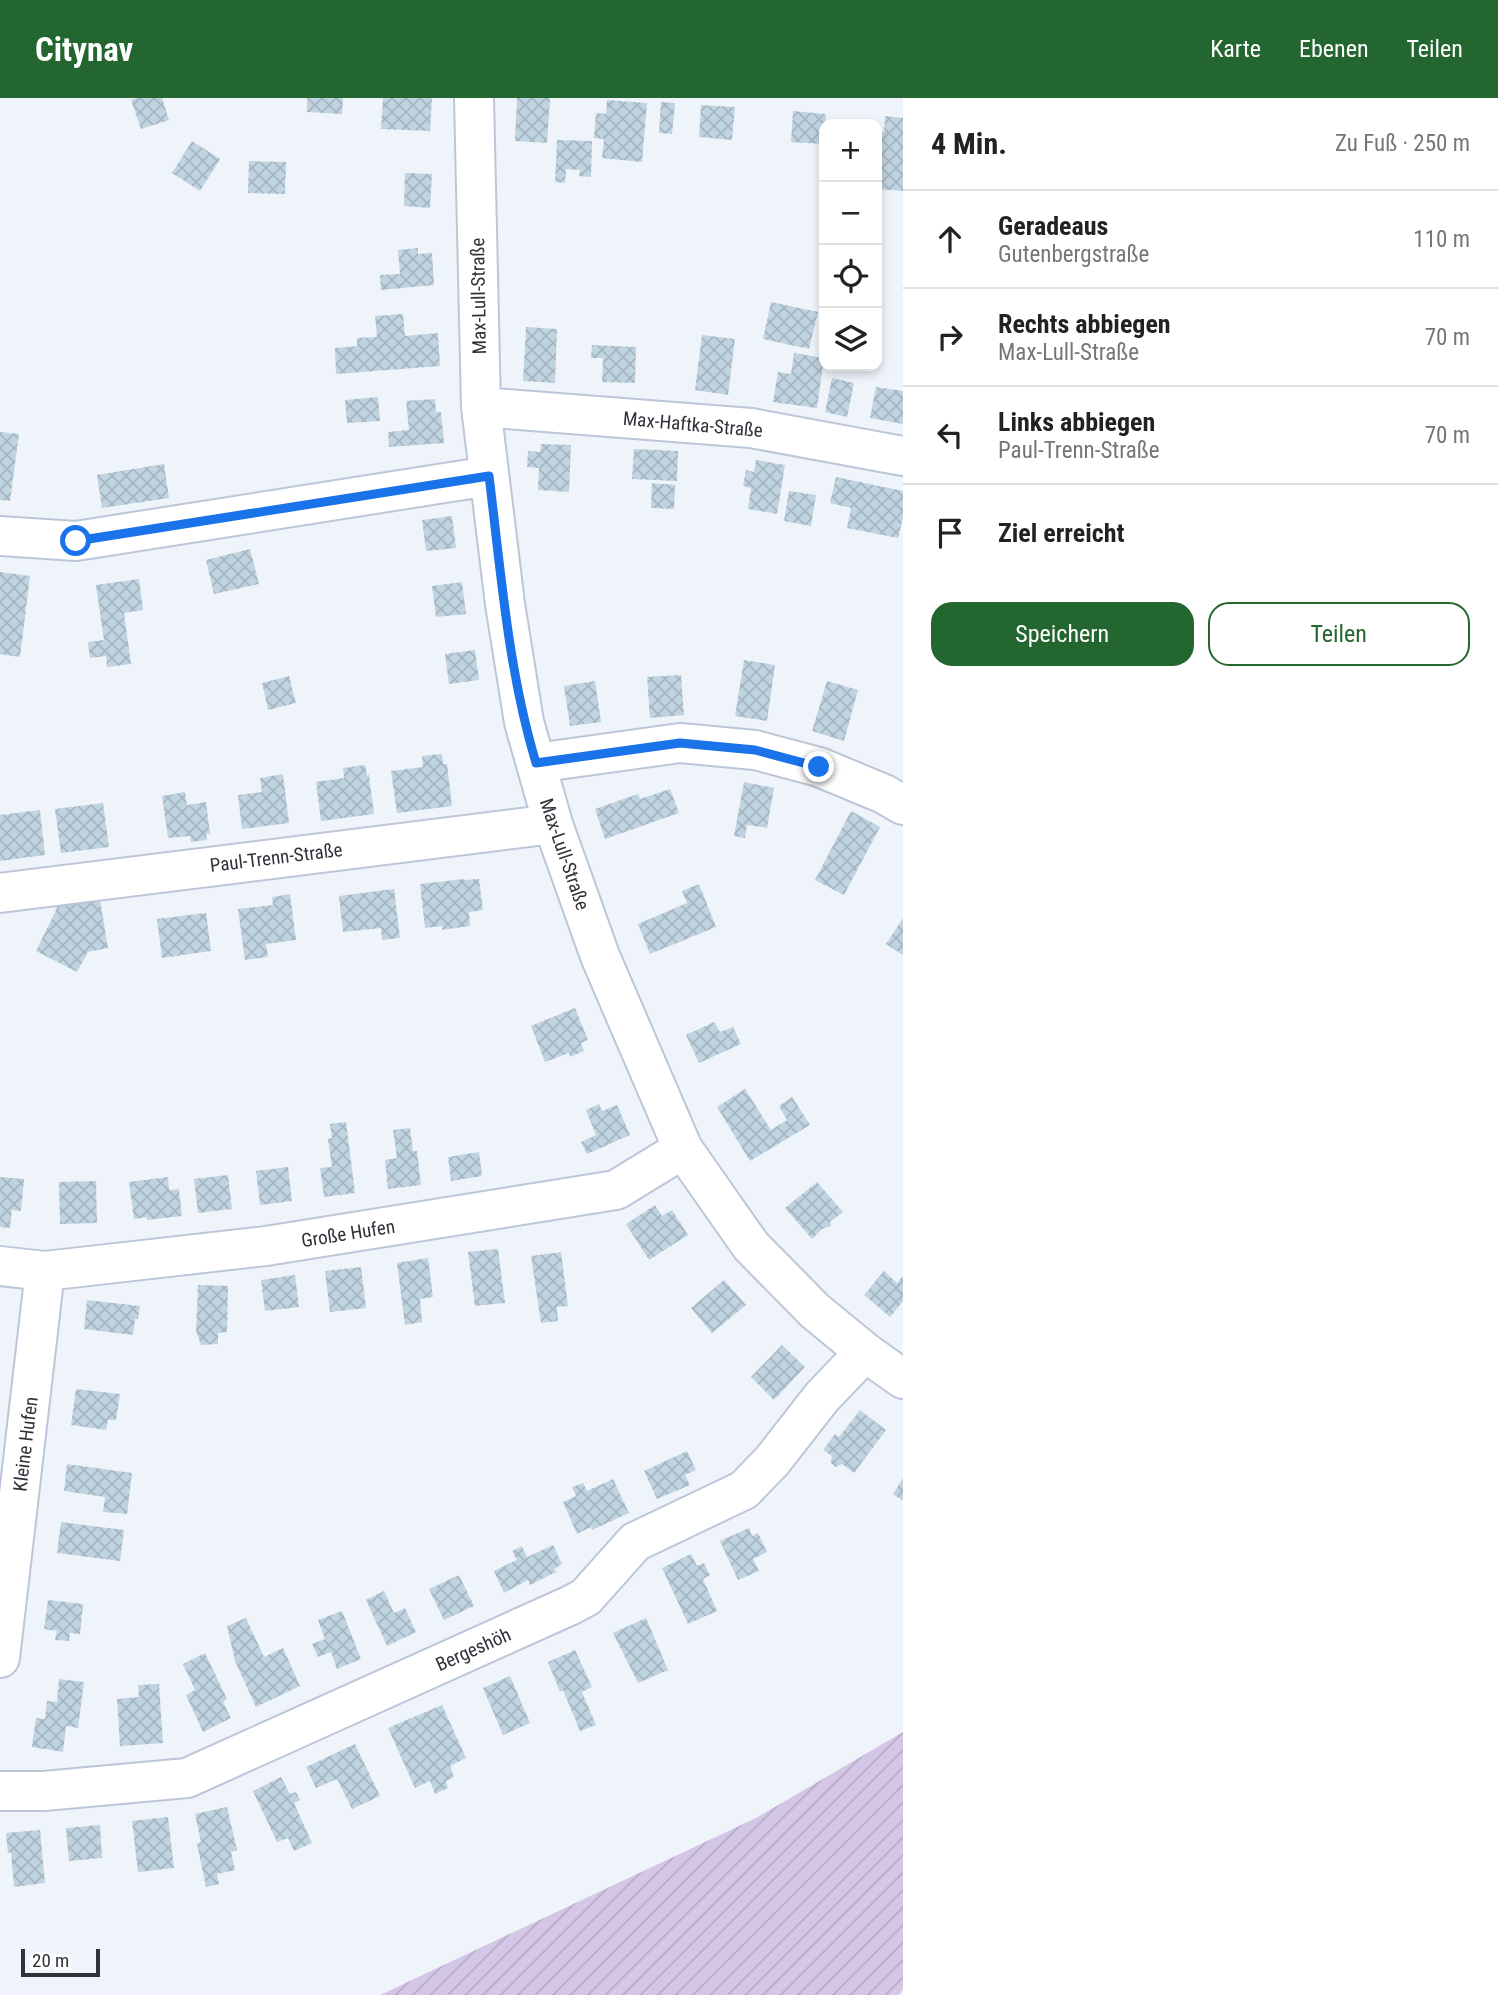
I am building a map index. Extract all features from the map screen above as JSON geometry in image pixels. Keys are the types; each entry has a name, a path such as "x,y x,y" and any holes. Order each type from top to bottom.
{"street":[{"name":"Max-Lull-Straße","path":"474,98 481,407 511,643 524,722 553,824 600,956 683,1149 751,1246 815,1311 903,1379"},
{"name":"Max-Haftka-Straße","path":"481,407 751,428 903,456"},
{"path":"0,536 76,541 489,476"},
{"path":"536,763 680,743 755,750 819,767 884,794 903,805"},
{"name":"Paul-Trenn-Straße","path":"0,893 553,824"},
{"name":"Große Hufen","path":"0,1266 46,1271 266,1246 616,1190 683,1149"},
{"name":"Kleine Hufen","path":"0,1658 46,1271"},
{"name":"Bergeshöh","path":"0,1791 44,1791 187,1778 571,1605 586,1597 635,1542 744,1490 772,1461 822,1397 865,1352"}],"shaded area":[{"path":"903,1732 903,1989 899,1995 380,1995 756,1818"}],"building":[{"path":"162,98 169,120 141,129 131,100"},
{"path":"307,98 343,98 342,114 307,112"},
{"path":"383,98 432,98 430,131 381,129"},
{"path":"517,98 550,98 547,143 515,141"},
{"path":"607,100 647,103 642,162 602,158 604,139 594,138 596,113 606,114"},
{"path":"661,102 675,103 672,134 659,133"},
{"path":"701,105 735,107 732,140 699,137"},
{"path":"793,111 826,114 826,119 819,119 819,144 791,142"},
{"path":"885,116 903,118 903,191 882,189"},
{"path":"557,140 592,141 591,177 579,176 580,170 566,169 565,183 555,182"},
{"path":"192,141 220,159 200,191 172,173"},
{"path":"249,161 286,162 285,194 248,193"},
{"path":"405,173 432,174 430,208 404,206"},
{"path":"418,248 418,254 432,253 434,285 381,290 380,275 400,274 398,250"},
{"path":"771,302 818,312 809,349 763,339"},
{"path":"403,314 405,336 438,333 440,366 336,374 335,348 357,346 357,338 377,337 375,316"},
{"path":"526,327 557,329 555,383 523,381"},
{"path":"702,335 735,339 728,395 695,390"},
{"path":"592,345 636,347 635,383 602,382 603,358 591,358"},
{"path":"794,353 819,357 819,371 822,371 817,408 773,402 778,372 791,374"},
{"path":"832,378 854,383 847,417 825,412"},
{"path":"876,387 903,391 903,424 870,418"},
{"path":"378,397 380,421 347,423 345,400"},
{"path":"435,399 436,412 441,412 444,443 389,447 388,432 409,430 406,401"},
{"path":"0,432 19,434 10,501 0,500"},
{"path":"541,444 571,445 569,492 538,490 539,468 527,467 528,451 540,452"},
{"path":"634,449 678,451 677,481 632,479"},
{"path":"756,460 785,465 777,514 748,509 751,488 743,486 746,470 754,472"},
{"path":"164,464 169,498 102,508 97,475"},
{"path":"836,477 903,491 903,517 898,538 847,528 851,508 830,503"},
{"path":"652,483 675,485 674,509 651,508"},
{"path":"789,491 816,495 811,526 784,521"},
{"path":"452,516 456,548 426,551 422,520"},
{"path":"250,549 259,584 214,594 206,560"},
{"path":"0,572 30,576 20,657 0,654"},
{"path":"139,579 143,610 124,613 131,664 107,667 106,656 90,658 88,642 104,640 96,585"},
{"path":"462,582 466,614 436,617 432,586"},
{"path":"475,650 479,680 449,684 445,654"},
{"path":"744,660 775,665 767,721 735,716"},
{"path":"681,675 684,715 650,718 647,677"},
{"path":"289,676 296,703 268,710 262,683"},
{"path":"595,681 601,722 570,726 564,686"},
{"path":"827,681 858,690 844,741 812,731"},
{"path":"442,754 443,764 447,764 452,806 397,813 391,771 423,767 422,756"},
{"path":"365,765 367,776 369,775 374,814 321,821 316,782 344,778 343,768"},
{"path":"283,774 289,823 242,829 238,795 262,792 260,778"},
{"path":"744,782 774,788 767,828 747,825 745,838 734,836"},
{"path":"670,789 679,813 605,839 595,809 638,794 640,799"},
{"path":"185,792 187,805 206,802 210,834 206,834 207,840 191,842 190,836 168,838 162,796"},
{"path":"103,803 109,847 61,853 55,809"},
{"path":"40,810 45,855 0,861 0,815"},
{"path":"851,811 880,827 844,895 815,880"},
{"path":"479,879 483,910 469,912 470,926 442,930 442,926 425,928 420,884"},
{"path":"699,884 716,927 650,954 638,924 687,903 682,891"},
{"path":"394,889 400,938 382,940 381,928 343,932 339,896"},
{"path":"290,894 296,940 266,944 268,957 245,960 238,909 273,905 272,897"},
{"path":"100,900 108,948 88,952 77,972 36,951 58,906"},
{"path":"206,913 211,951 162,958 157,919"},
{"path":"903,918 903,955 886,944"},
{"path":"575,1008 588,1040 581,1043 584,1051 570,1057 569,1053 545,1062 531,1026"},
{"path":"714,1022 720,1032 733,1027 741,1044 699,1063 686,1035"},
{"path":"745,1089 771,1130 787,1120 779,1106 792,1097 810,1125 750,1161 717,1107"},
{"path":"599,1104 602,1111 617,1105 630,1135 587,1154 581,1142 596,1135 586,1110"},
{"path":"346,1122 355,1193 324,1197 320,1168 332,1167 328,1139 332,1138 330,1124"},
{"path":"410,1128 413,1151 417,1151 421,1185 388,1189 385,1160 397,1158 393,1130"},
{"path":"479,1152 482,1176 451,1181 448,1157"},
{"path":"288,1167 292,1201 260,1205 256,1171"},
{"path":"228,1175 232,1209 198,1213 194,1179"},
{"path":"0,1177 24,1179 21,1211 12,1210 10,1228 0,1227"},
{"path":"168,1177 169,1190 179,1189 182,1216 134,1219 129,1182"},
{"path":"96,1181 97,1223 60,1224 59,1182"},
{"path":"817,1182 843,1212 830,1222 831,1226 822,1229 812,1239 785,1208"},
{"path":"655,1205 662,1216 672,1210 688,1235 649,1260 626,1224"},
{"path":"498,1249 505,1303 475,1306 468,1252"},
{"path":"561,1252 568,1306 557,1307 558,1321 541,1323 531,1256"},
{"path":"428,1258 433,1297 420,1299 422,1322 405,1325 397,1263"},
{"path":"361,1267 366,1308 330,1312 325,1271"},
{"path":"884,1271 897,1283 903,1276 903,1301 890,1317 864,1295"},
{"path":"295,1275 299,1307 265,1311 261,1280"},
{"path":"724,1280 746,1305 712,1333 691,1308"},
{"path":"198,1285 228,1286 227,1332 218,1333 218,1344 201,1345 196,1331"},
{"path":"87,1300 140,1306 133,1335 84,1329"},
{"path":"782,1345 805,1367 774,1400 751,1377"},
{"path":"76,1389 120,1394 116,1420 108,1420 106,1430 71,1425"},
{"path":"860,1410 886,1430 854,1473 842,1464 836,1467 831,1463 832,1456 823,1450 835,1434 839,1437"},
{"path":"687,1451 696,1470 685,1475 690,1485 657,1499 644,1471"},
{"path":"67,1464 132,1473 127,1514 103,1512 105,1497 64,1491"},
{"path":"903,1478 903,1501 893,1494"},
{"path":"613,1479 629,1513 577,1534 563,1502 576,1496 572,1487 583,1483 587,1491"},
{"path":"61,1522 124,1530 120,1561 57,1553"},
{"path":"749,1528 752,1536 758,1533 767,1552 753,1559 759,1571 738,1580 720,1541"},
{"path":"553,1545 562,1564 554,1569 556,1572 530,1585 528,1580 504,1593 494,1571 517,1560 512,1551 522,1546 527,1557"},
{"path":"691,1554 697,1566 704,1563 710,1575 703,1579 717,1611 688,1624 662,1568"},
{"path":"459,1575 474,1606 444,1620 429,1589"},
{"path":"384,1591 394,1613 405,1608 416,1632 387,1646 366,1600"},
{"path":"48,1600 83,1604 80,1634 70,1633 69,1641 55,1640 57,1631 44,1629"},
{"path":"342,1611 361,1659 337,1669 331,1652 318,1657 312,1644 325,1639 318,1620"},
{"path":"246,1618 264,1657 283,1648 300,1686 256,1707 235,1661 227,1626"},
{"path":"646,1618 668,1670 638,1683 613,1633"},
{"path":"575,1650 592,1687 582,1692 596,1725 580,1731 548,1662"},
{"path":"205,1653 227,1699 223,1702 231,1718 203,1732 186,1695 195,1690 183,1664"},
{"path":"510,1676 530,1723 503,1735 483,1688"},
{"path":"59,1679 84,1682 78,1728 66,1726 63,1752 32,1747 36,1718 45,1719 47,1701 57,1702"},
{"path":"159,1684 163,1743 120,1746 117,1699 139,1697 138,1685"},
{"path":"442,1705 466,1758 450,1766 454,1777 446,1781 448,1788 435,1794 430,1781 415,1788 388,1728"},
{"path":"355,1744 380,1796 352,1809 337,1779 316,1788 306,1767"},
{"path":"281,1777 290,1794 296,1792 300,1800 294,1803 312,1843 294,1851 288,1838 277,1842 253,1791"},
{"path":"227,1807 237,1850 231,1852 235,1870 217,1874 219,1884 206,1887 197,1844 201,1842 195,1814"},
{"path":"168,1817 174,1868 138,1872 132,1821"},
{"path":"100,1825 102,1858 69,1861 66,1828"},
{"path":"40,1830 45,1883 14,1887 11,1852 8,1853 6,1833"}],"route":[{"path":"76,541 489,476 505,604 524,722 536,763 680,743 755,750 819,767"}]}
